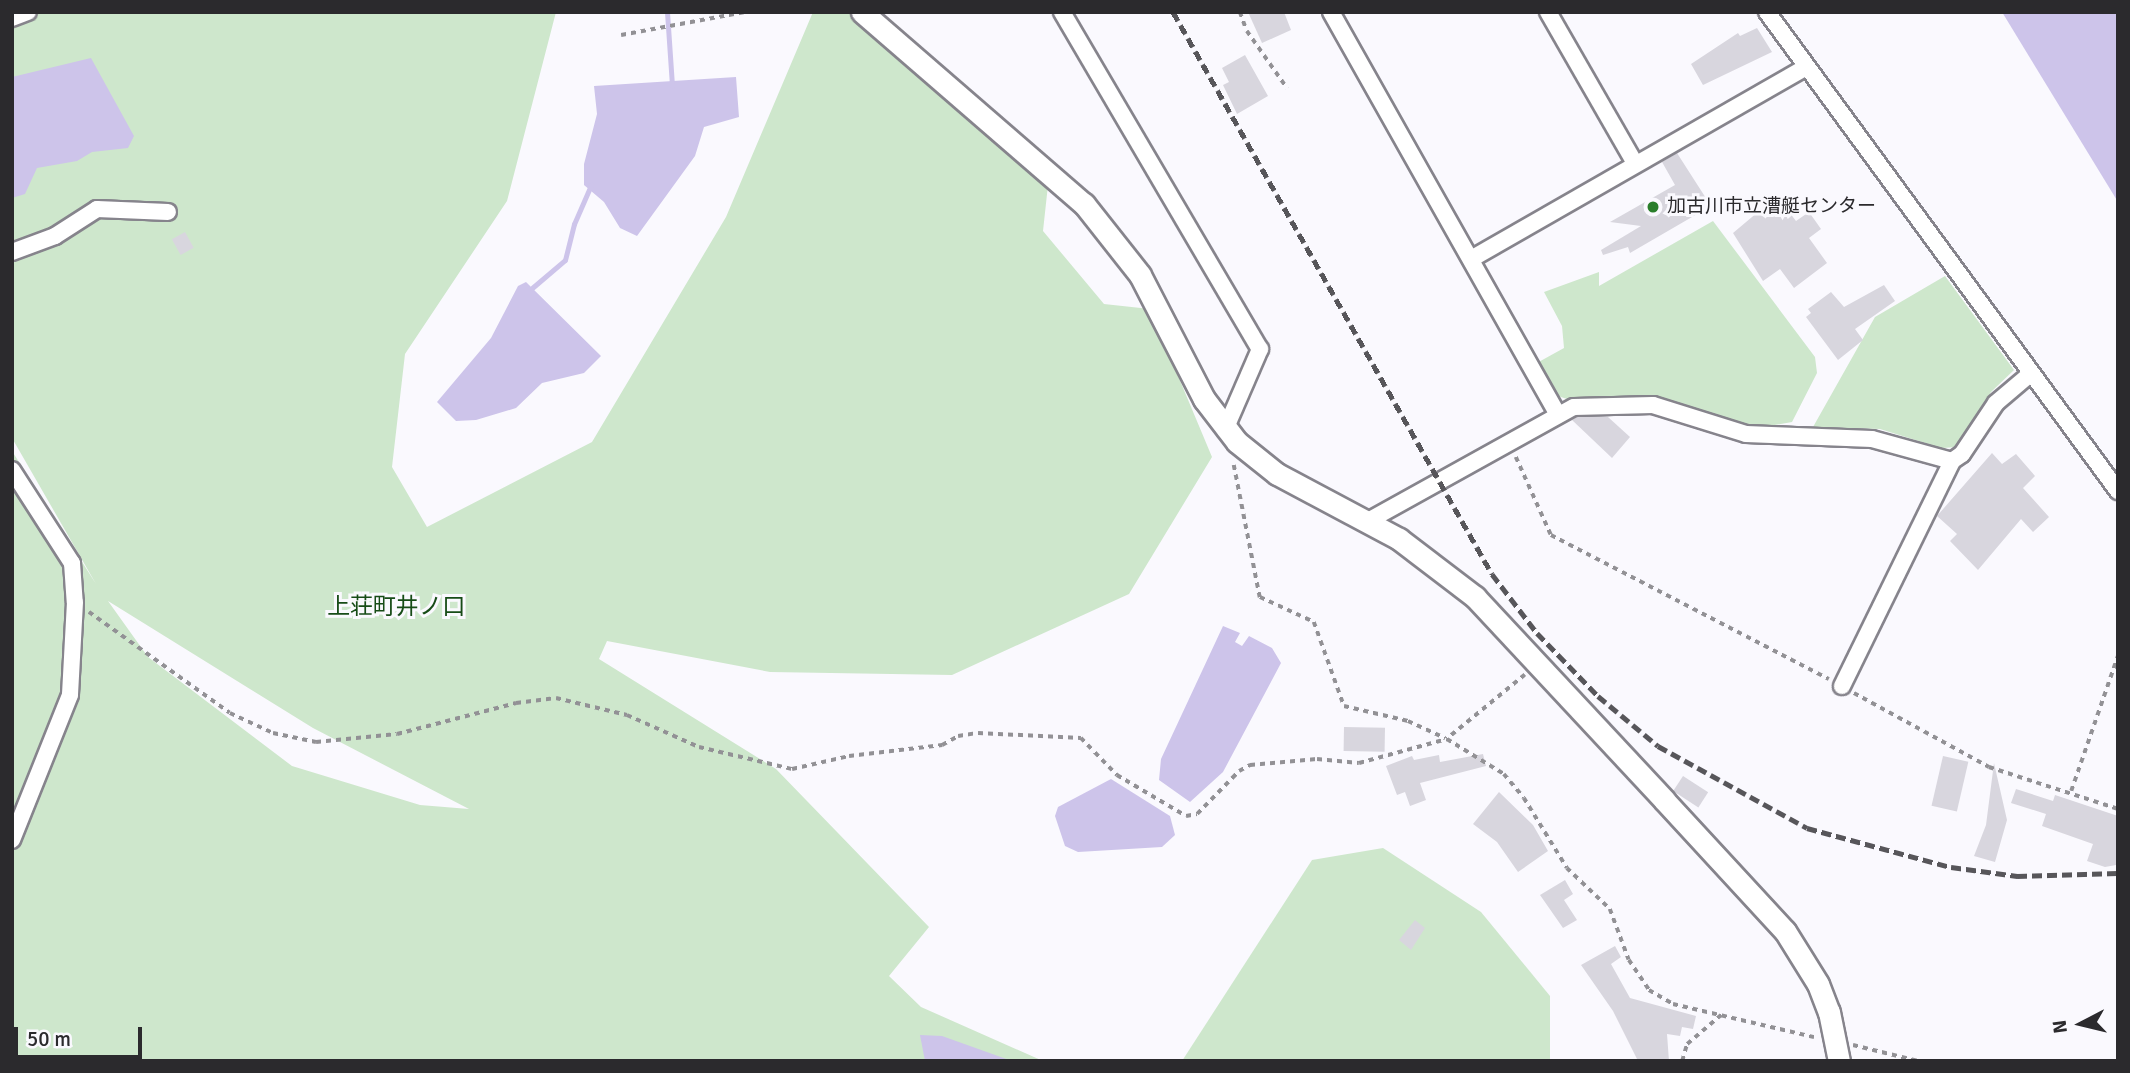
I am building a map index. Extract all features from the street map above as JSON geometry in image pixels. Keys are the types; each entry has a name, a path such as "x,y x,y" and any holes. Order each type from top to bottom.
{"street":[{"path":"12,18 27,12"},
{"path":"862,12 1084,204 1140,275 1231,436 1277,474 1368,522 1475,597 1538,664 1785,931 1818,984 1838,1051"},
{"path":"1062,12 1260,349 1231,436"},
{"path":"1331,12 1557,413"},
{"path":"1548,12 1635,163"},
{"path":"1767,12 2029,375 2118,491"},
{"path":"1471,259 1806,67"},
{"path":"12,252 55,236 97,209 168,212"},
{"path":"1842,686 1952,461 1962,454 1996,402 2029,375"},
{"path":"1368,522 1510,443 1557,413 1574,407 1653,405 1746,434 1872,439 1952,461"},
{"path":"12,470 72,563 75,602 70,695 12,840"}],"path":[{"path":"621,35 745,12"},
{"path":"1240,12 1247,31 1287,88"},
{"path":"1231,436 1260,597 1314,622 1344,706 1408,721 1447,739 1504,774 1567,868 1610,909 1629,960 1649,990 1673,1004 1838,1051 1918,1061"},
{"path":"1510,443 1552,535 1842,686 1989,767 2071,791 2118,809"},
{"path":"75,602 230,713 273,733 316,742 397,734 516,703 556,698 627,715 699,747 792,769 849,756 942,746 958,736 978,733 1081,738 1117,775 1186,816 1196,814 1238,771 1250,765 1317,759 1359,762 1447,739 1538,664"},
{"path":"2071,791 2118,655"},
{"path":"1682,1061 1687,1044 1721,1016"}],"green space":[{"path":"12,12 556,12 507,201 405,354 392,467 427,527 592,442 726,217 813,12 852,12 1048,185 1043,231 1104,304 1150,309 1212,457 1129,594 952,675 770,672 607,641 599,659 776,769 929,927 889,976 921,1007 1043,1061 12,1061 12,451 96,584 12,438","holes":["108,601 313,728 469,809 420,805 292,766 148,657"]},
{"path":"1713,221 1815,357 1817,373 1792,422 1758,428 1656,397 1570,400 1555,395 1535,364 1564,348 1562,326 1544,292 1599,272 1599,286"},
{"path":"1945,276 2014,370 1991,392 1959,447 1941,448 1880,429 1813,427 1875,317"},
{"path":"1383,848 1481,912 1550,996 1550,1061 1182,1061 1312,860"}],"shaded area":[{"path":"2002,12 2118,12 2118,202"},
{"path":"91,58 134,136 128,148 92,152 77,161 37,168 25,194 12,198 12,77"},
{"path":"736,77 739,117 704,127 695,156 637,236 620,228 604,202 584,185 584,164 597,114 594,86"},
{"path":"526,282 601,356 584,373 542,383 516,408 476,420 456,421 437,402 491,338 518,286"},
{"path":"1223,626 1240,633 1235,642 1242,646 1249,636 1272,648 1281,663 1223,772 1190,802 1159,780 1161,759"},
{"path":"1111,779 1170,816 1175,835 1162,847 1078,852 1065,846 1055,816 1058,807"},
{"path":"920,1035 942,1036 1012,1061 925,1061"}],"building":[{"path":"1248,12 1284,12 1291,30 1262,43"},
{"path":"1757,28 1772,52 1703,85 1691,64 1738,33 1740,36"},
{"path":"1245,55 1268,96 1237,114 1223,85 1229,82 1222,68"},
{"name":"加古川市立漕艇センター","path":"1677,153 1711,206 1630,253 1628,247 1603,255 1601,250 1641,226 1610,222 1675,185 1662,162"},
{"path":"1777,196 1796,221 1809,212 1821,229 1809,238 1827,263 1794,288 1780,269 1763,281 1733,233"},
{"path":"185,232 194,248 181,255 172,239"},
{"path":"1884,285 1895,301 1855,329 1863,340 1838,360 1806,317 1811,313 1808,309 1831,292 1844,307"},
{"path":"1577,417 1608,417 1630,437 1612,458 1572,420"},
{"path":"1992,453 2002,464 2016,454 2035,476 2023,488 2049,517 2033,532 2021,519 1978,570 1950,541 1957,534 1937,516"},
{"path":"1344,727 1385,728 1385,752 1344,751"},
{"path":"1483,754 1486,766 1420,783 1426,800 1410,806 1405,792 1397,795 1386,766 1412,756 1414,760 1439,755 1440,762"},
{"path":"1943,756 1968,762 1957,812 1932,806"},
{"path":"1994,763 2007,820 1995,862 1974,856 1986,825"},
{"path":"1683,776 1708,792 1698,807 1673,791"},
{"path":"2016,789 2053,801 2055,795 2118,816 2116,865 2105,867 2087,861 2093,844 2042,826 2046,814 2011,803"},
{"path":"1499,792 1533,825 1548,851 1518,872 1497,842 1473,824"},
{"path":"1565,880 1573,894 1564,900 1577,920 1563,928 1540,895"},
{"path":"1415,920 1425,928 1411,950 1399,940"},
{"path":"1615,946 1621,957 1611,964 1630,998 1696,1016 1693,1029 1682,1027 1680,1036 1667,1034 1669,1061 1638,1061 1613,1011 1581,965"}],"waterway":[{"path":"667,12 672,86"},
{"path":"532,288 565,260 574,224 591,185"}],"railway":[{"path":"1173,12 1492,574 1537,633 1598,696 1658,746 1807,828 1951,867 2017,876 2118,873"}],"place":[{"name":"加古川市立漕艇センター","path":"1653,207"}],"district":[{"name":"上荘町井ノ口","path":"396,607"}]}
